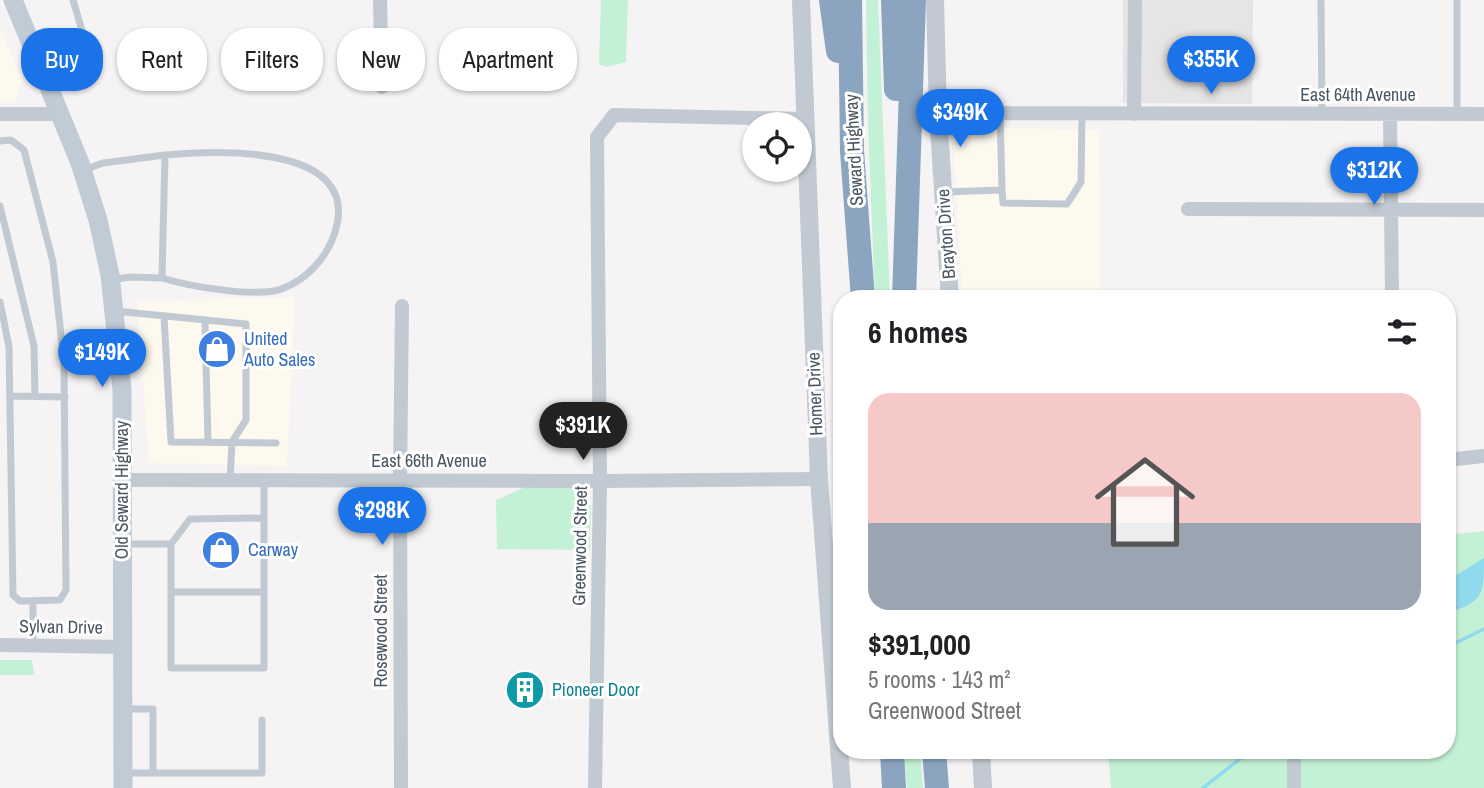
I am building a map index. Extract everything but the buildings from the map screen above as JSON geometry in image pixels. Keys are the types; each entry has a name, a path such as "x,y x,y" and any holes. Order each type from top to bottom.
{"highway":[{"path":"831,0 852,151"},
{"name":"Seward Highway","path":"850,0 852,151 862,290"},
{"path":"893,0 904,290"},
{"path":"904,290 914,0"},
{"path":"892,759 894,788"},
{"path":"935,759 937,788"}],"main road":[{"name":"Old Seward Highway","path":"12,0 83,171 98,220 111,280 122,389 123,781"}],"street":[{"path":"380,0 381,28"},
{"name":"Homer Drive","path":"801,0 804,112"},
{"name":"Brayton Drive","path":"935,0 938,113 949,290"},
{"path":"1134,114 1135,0"},
{"name":"East 64th Avenue","path":"938,113 1484,114"},
{"path":"0,114 61,114"},
{"path":"1390,114 1392,290"},
{"name":"Greenwood Street","path":"595,788 600,481 597,137 614,115 742,118"},
{"name":"Homer Drive","path":"806,182 818,479 833,672"},
{"path":"1188,209 1484,209"},
{"name":"Rosewood Street","path":"401,788 402,306"},
{"path":"1456,459 1484,456"},
{"name":"East 66th Avenue","path":"123,480 818,479"},
{"name":"Sylvan Drive","path":"0,645 122,647"},
{"name":"Homer Drive","path":"840,759 842,788"},
{"path":"982,759 984,788"},
{"path":"1294,759 1294,788"}],"lane":[{"path":"73,0 81,28"},
{"path":"1321,0 1322,114"},
{"path":"1457,0 1457,114"},
{"path":"1000,113 1003,203 1067,204 1081,182 1082,114"},
{"path":"0,141 11,140 24,150 53,262 65,397 66,590 60,600 20,601 13,595 9,347 0,302"},
{"path":"83,171 103,163 165,155 243,153 283,158 319,174 331,185 338,197 339,216 334,236 322,260 299,280 281,290 241,291 186,286 162,278 130,276 111,280"},
{"path":"162,278 165,155"},
{"path":"943,192 1002,190"},
{"path":"0,206 34,346 35,396"},
{"path":"115,311 246,324 246,420 232,443 230,480"},
{"path":"164,316 171,442 276,443"},
{"path":"205,321 208,442"},
{"path":"10,396 65,397"},
{"path":"264,480 264,519 264,668 171,668 171,544 190,519 264,519"},
{"path":"123,544 171,544"},
{"path":"171,592 264,592"},
{"path":"33,601 33,646"},
{"path":"122,709 153,709 153,773"},
{"path":"123,781 153,773 262,773 262,720"}],"shaded area":[{"path":"1123,0 1253,0 1252,104 1123,103"},
{"path":"0,29 21,82 15,103 0,103"},
{"path":"956,127 1099,130 1100,290 962,290 953,137"},
{"name":"United Auto Sales","path":"295,297 287,466 149,463 137,301"}],"green space":[{"path":"601,0 628,0 626,62 606,67 599,64"},
{"path":"866,0 878,0 890,290 875,290"},
{"path":"577,486 591,506 590,550 497,549 496,500 525,487"},
{"path":"1484,531 1484,788 1111,788 1109,759 1456,759 1456,534"},
{"path":"0,660 32,660 34,675 0,675"},
{"path":"905,759 921,759 923,788 907,788"}],"water":[{"path":"1484,558 1479,595 1468,605 1456,610 1456,575"}],"waterway":[{"path":"1456,643 1484,629"},
{"path":"1203,788 1240,759"}],"place":[{"name":"United Auto Sales","path":"217,349"},
{"name":"Carway","path":"221,550"},
{"name":"Pioneer Door","path":"525,690"}]}
